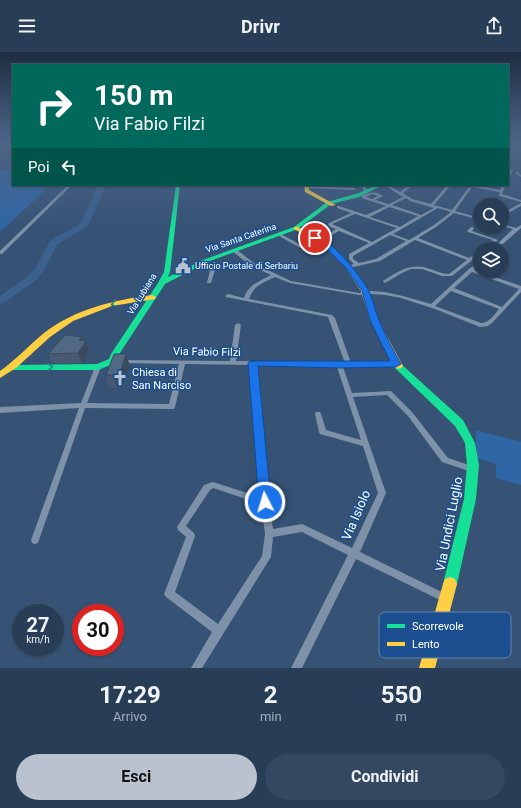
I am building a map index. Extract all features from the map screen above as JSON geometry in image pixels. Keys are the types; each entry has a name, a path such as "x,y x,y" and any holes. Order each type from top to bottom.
{"street":[{"path":"517,173 521,176"},
{"path":"0,253 69,186"},
{"name":"Via Lubiana","path":"113,361 114,356 167,272 178,186"},
{"path":"354,188 306,186 306,191 354,213 400,228"},
{"name":"Via Santa Caterina","path":"163,280 234,250 280,235 301,224 312,216 364,190 378,186"},
{"path":"388,186 411,200 473,217"},
{"path":"401,193 410,186"},
{"path":"449,186 434,207 390,234 351,255 354,266 378,260 435,226 453,212 471,186 501,191"},
{"path":"485,186 490,190"},
{"path":"504,186 500,195 501,197 521,203"},
{"path":"366,217 406,197"},
{"path":"372,200 421,216"},
{"path":"509,211 521,203"},
{"path":"354,213 330,224 330,226 372,243"},
{"name":"Via Undici Luglio","path":"301,224 315,238 354,266 365,291 374,320 396,364 459,424 470,443 472,469 470,499 443,612"},
{"path":"502,242 521,226"},
{"path":"472,228 468,231 496,240 493,242"},
{"path":"509,228 521,233"},
{"path":"315,238 327,236 338,230"},
{"path":"390,234 409,241"},
{"path":"280,235 306,249"},
{"path":"415,238 470,260"},
{"path":"234,250 253,265 290,282 358,294 365,291 376,292 432,306 480,325 486,325 490,322 521,288 471,270 432,306"},
{"path":"385,282 408,268 415,266 445,276 450,275 473,258"},
{"path":"197,265 213,270 209,282"},
{"path":"246,299 249,291 254,286 275,275"},
{"path":"451,289 503,309"},
{"path":"228,296 330,316 349,365"},
{"path":"0,375 11,368 54,329 76,317 102,307 127,300 152,298"},
{"path":"233,363 238,325"},
{"path":"11,368 98,367 113,361"},
{"name":"Via Fabio Filzi","path":"113,361 339,365 396,364"},
{"path":"0,410 83,405 172,407 183,362"},
{"path":"196,668 266,557 269,534 253,363"},
{"name":"Via Isiolo","path":"296,668 354,554 382,494 339,365"},
{"path":"35,540 98,367"},
{"path":"349,395 389,393 410,414 445,460 472,469"},
{"path":"318,414 323,432 365,444"},
{"path":"219,631 169,594 191,536 181,527 207,487 213,485 265,502"},
{"path":"269,534 302,528 447,599"},
{"name":"Via Undici Luglio","path":"427,668 430,658"}],"shaded area":[{"path":"0,172 12,172 12,186 50,186 0,232"},
{"path":"476,430 521,442 521,485 496,478 496,464 476,458"}],"building":[{"path":"66,335 82,337 79,340 86,341 78,353 48,354 63,337"},
{"path":"114,354 126,354 120,373 106,375"}],"waterway":[{"path":"0,301 32,278 39,270 53,243 85,224 102,186"}],"traffic: fast":[{"path":"11,368 98,367 113,361 114,356 162,283 167,272 178,186"},
{"path":"357,196 379,186"},
{"path":"162,283 205,261 296,228 329,203 362,194"},
{"path":"398,366 459,423 470,443 473,465 470,499 450,584"}],"traffic: slow":[{"path":"306,186 307,191 333,205"},
{"path":"296,228 328,246 349,267 365,291 374,320 398,366"},
{"path":"0,375 19,361 47,335 83,313 110,304 152,297"},
{"path":"442,612 450,584"},
{"path":"427,668 430,658"}],"place":[{"name":"Ufficio Postale di Serbariu","path":"183,266"},
{"name":"Chiesa di San Narciso","path":"120,378"}],"route":[{"path":"265,502 253,363 339,365 396,364 374,320 365,291 350,267 328,246 315,238"}]}
